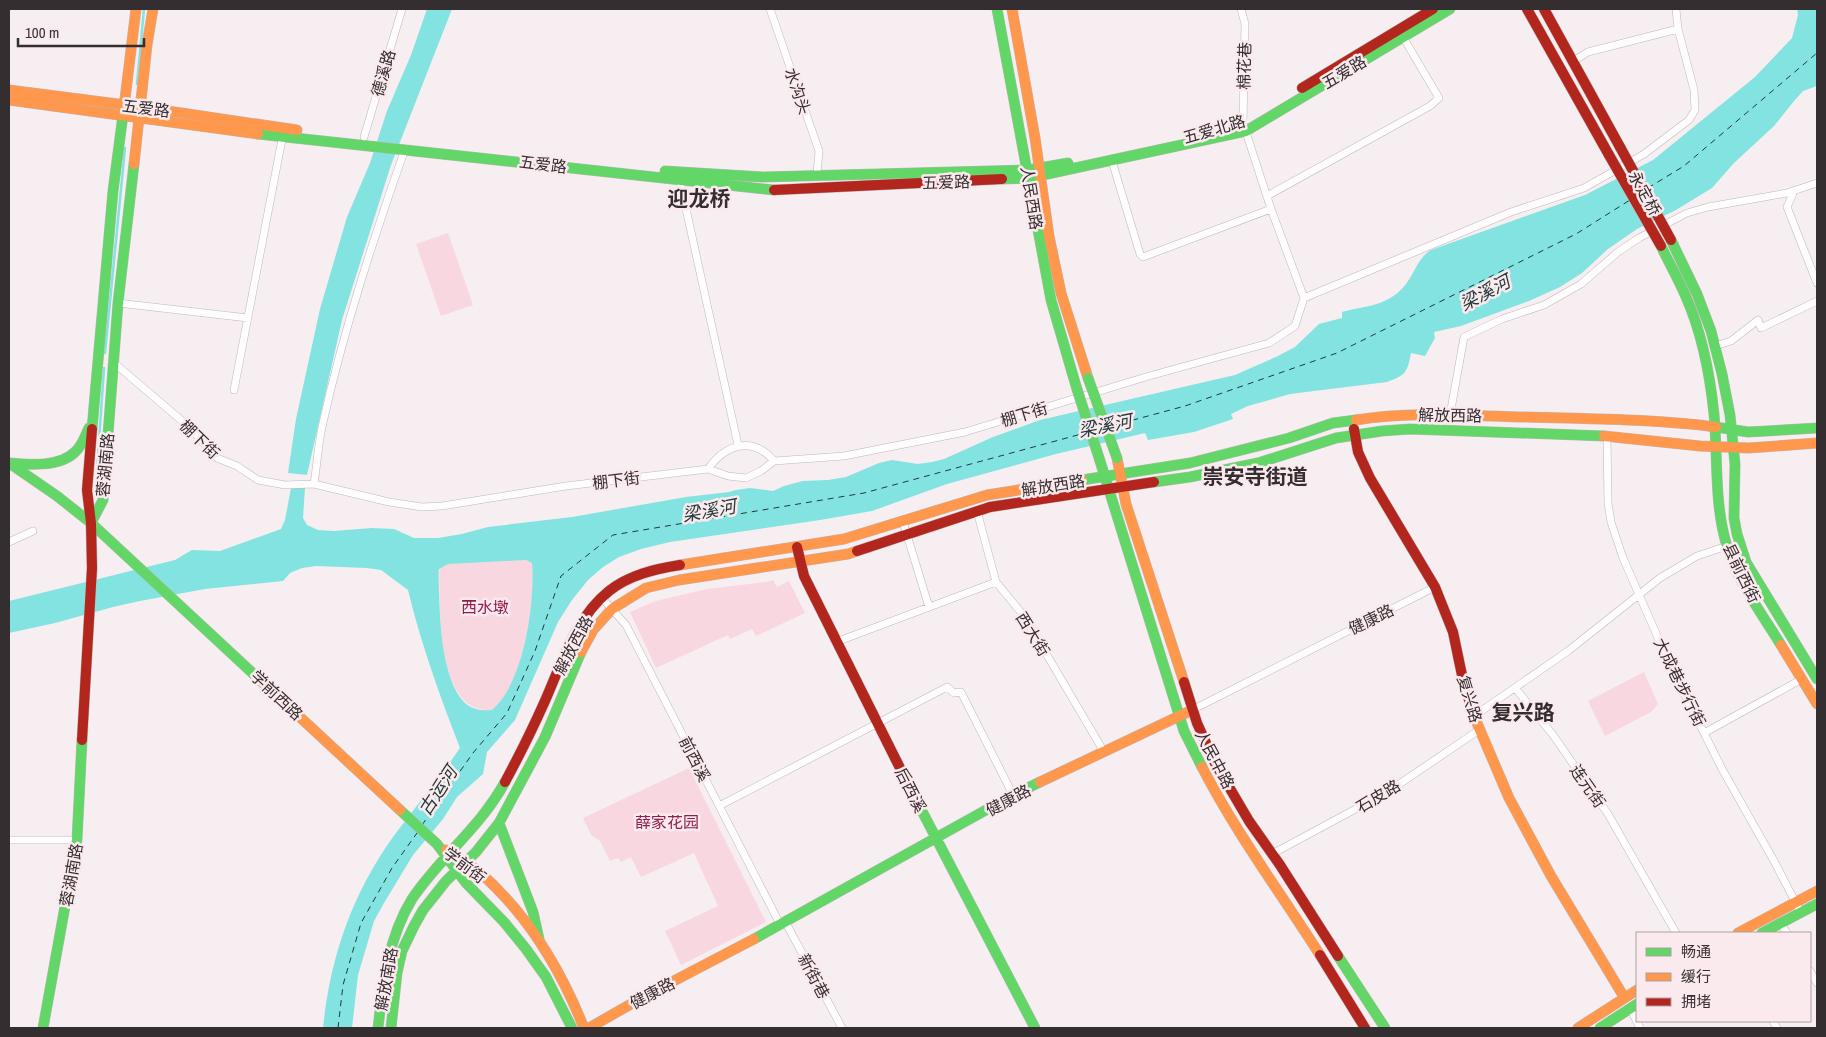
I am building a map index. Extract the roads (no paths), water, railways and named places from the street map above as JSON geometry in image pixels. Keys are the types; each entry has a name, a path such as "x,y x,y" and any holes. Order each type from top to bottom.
{"main road":[{"name":"蓉湖南路","path":"44,1028 77,840 92,568 91,523 87,490 105,271 122,110 136,9"},
{"name":"蓉湖南路","path":"91,523 103,500 118,303 141,112 147,45 153,9"},
{"name":"人民西路","path":"997,9 1051,300 1100,461"},
{"name":"人民西路","path":"1012,9 1049,236 1061,293 1088,378 1117,458"},
{"name":"五爱北路","path":"1028,174 1040,173 1245,127 1433,9"},
{"name":"五爱路","path":"1040,173 1112,160 1245,127 1450,9"},
{"name":"永定桥","path":"1527,9 1661,246 1687,298 1699,334 1708,373 1715,427"},
{"name":"永定桥","path":"1544,9 1671,240 1697,294 1715,346"},
{"name":"五爱路","path":"9,90 122,110"},
{"name":"五爱路","path":"9,100 141,112 283,133 369,140 679,176 773,190 1028,174"},
{"name":"五爱路","path":"679,176 1028,174"},
{"name":"县前西街","path":"1715,346 1722,374 1733,447 1734,518 1737,534 1746,562 1817,680"},
{"path":"97,360 113,362"},
{"name":"解放西路","path":"449,855 488,810 532,731 582,622 601,597 620,583 642,573 754,552 844,539 988,495 1190,463 1289,438 1333,423 1352,419 1381,416 1450,415 1608,419 1715,427 1748,432 1817,428"},
{"name":"复兴路","path":"1352,419 1358,452 1370,478 1435,587 1453,632 1463,680 1474,716 1508,798 1551,876 1624,997"},
{"path":"9,463 25,464 57,461 73,455 81,445 92,423"},
{"name":"县前西街","path":"1715,427 1721,518 1727,546 1742,581 1817,704"},
{"name":"解放西路","path":"465,863 499,823 545,737 581,652 593,630 612,609 646,588 659,584 848,554 990,507 1190,477 1258,463 1336,438 1355,434 1410,429 1607,436 1749,448 1817,442"},
{"name":"人民中路","path":"1117,458 1126,504 1196,723 1215,763 1250,821 1385,1028"},
{"name":"人民中路","path":"1100,461 1184,731 1204,770 1255,858 1286,901 1364,1028"},
{"path":"9,463 57,496 91,523"},
{"name":"学前西路","path":"91,523 437,844"},
{"name":"后西溪","path":"798,547 804,576 836,642 1035,1028"},
{"name":"健康路","path":"589,1028 645,996 783,925 1013,795 1192,710"},
{"path":"499,823 502,836 533,912 540,943"},
{"name":"学前街","path":"437,844 449,855 477,871 508,903 540,943 579,1012 584,1028"},
{"name":"学前街","path":"449,855 457,870 504,922 546,977 572,1028"},
{"name":"解放南路","path":"378,1028 386,966 391,946 404,914 434,870 449,855"},
{"name":"解放南路","path":"391,1028 397,973 402,951 423,910 465,863"},
{"path":"1740,932 1817,891"},
{"path":"1764,932 1817,904"},
{"path":"1578,1028 1636,991"},
{"path":"1600,1028 1634,1006"}],"street":[{"name":"德溪路","path":"369,140 402,9"},
{"name":"水沟头","path":"770,9 819,151 817,174"},
{"name":"棉花巷","path":"1242,9 1245,24 1245,127 1271,209 1304,298"},
{"path":"1304,298 1511,212 1584,188 1644,154 1690,120 1695,110 1694,90 1678,29 1676,9"},
{"path":"1572,62 1588,52 1678,29"},
{"path":"1267,196 1430,106 1439,98 1402,37"},
{"path":"234,390 283,133"},
{"path":"314,484 322,429 357,291 407,145"},
{"path":"1112,160 1140,254 1143,257 1271,209"},
{"path":"679,176 738,445"},
{"path":"1450,415 1464,337 1502,319 1544,305 1581,284 1618,252 1639,238 1687,213 1708,207 1794,191 1817,183"},
{"path":"1794,191 1788,207 1817,283"},
{"name":"棚下街","path":"113,362 188,426 217,458 237,466 258,480 285,485 314,484 389,502 422,506 442,506 566,486 708,469 728,476 746,478 761,471 774,461 844,456 965,432 1150,376 1269,343 1295,326 1304,298"},
{"path":"1715,346 1731,341 1758,320 1761,328 1817,301"},
{"path":"118,303 248,318"},
{"name":"大成巷步行街","path":"1607,436 1608,503 1611,522 1623,558 1669,663 1722,769 1774,861 1800,913"},
{"path":"708,469 719,455 738,445 757,448 768,454 774,461"},
{"name":"西大街","path":"977,511 996,582 1024,616 1104,752"},
{"path":"903,522 929,606"},
{"path":"9,542 33,531"},
{"path":"1474,716 1516,689 1568,651 1660,578 1697,556 1727,546"},
{"path":"836,642 996,582"},
{"name":"健康路","path":"1192,710 1435,587"},
{"name":"前西溪","path":"601,597 626,625 719,806 783,925"},
{"path":"1704,733 1802,679"},
{"path":"719,806 947,688 954,693 961,692 1013,795"},
{"name":"连元街","path":"1516,689 1553,735 1608,814 1675,932"},
{"name":"石皮路","path":"1272,854 1389,791 1479,730"},
{"path":"9,840 77,840"},
{"path":"1780,923 1786,932"},
{"name":"新街巷","path":"783,925 842,1028"}],"water":[{"path":"427,9 452,9 391,165 342,320 307,475 288,473 296,419 320,309 347,217 370,163 387,111 411,55"},
{"path":"1797,9 1817,9 1817,86 1803,91 1774,126 1734,163 1712,188 1676,210 1637,229 1608,249 1582,273 1560,287 1529,301 1461,326 1434,332 1435,338 1425,356 1411,353 1407,369 1398,377 1387,382 1290,394 1248,406 1231,414 1233,419 1194,432 1148,440 1145,433 1056,454 947,484 872,511 670,542 619,557 603,567 588,580 558,622 515,720 487,752 483,774 457,797 443,819 413,855 374,921 358,975 352,1028 323,1028 331,977 345,928 366,881 393,837 460,748 431,670 408,590 381,570 316,566 302,568 290,573 283,581 205,589 140,601 9,633 9,601 175,560 192,550 220,551 281,529 285,520 291,488 305,488 303,518 307,525 318,530 394,529 414,538 438,538 488,527 572,517 750,488 773,491 803,481 846,477 879,463 892,460 918,464 932,462 944,459 993,437 1040,420 1235,375 1295,347 1319,324 1342,318 1342,312 1377,304 1392,297 1406,284 1420,261 1431,250 1585,195 1653,160 1755,77 1792,38 1798,15","holes":["526,560 532,563 532,599 520,662 503,698 492,710 474,708 467,705 457,692 447,665 440,619 439,569 448,564"]}],"waterway":[{"path":"137,84 144,9"},
{"path":"105,353 125,148"},
{"path":"96,485 104,368"}],"district":[{"name":"迎龙桥","path":"699,199"},
{"name":"崇安寺街道","path":"1255,477"},
{"name":"复兴路","path":"1523,713"}],"water label":[{"name":"梁溪河","path":"1485,293"},
{"name":"梁溪河","path":"1105,426"},
{"name":"梁溪河","path":"709,511"},
{"name":"古运河","path":"438,791"}],"park label":[{"name":"西水墩","path":"485,607"},
{"name":"薛家花园","path":"667,822"}]}
